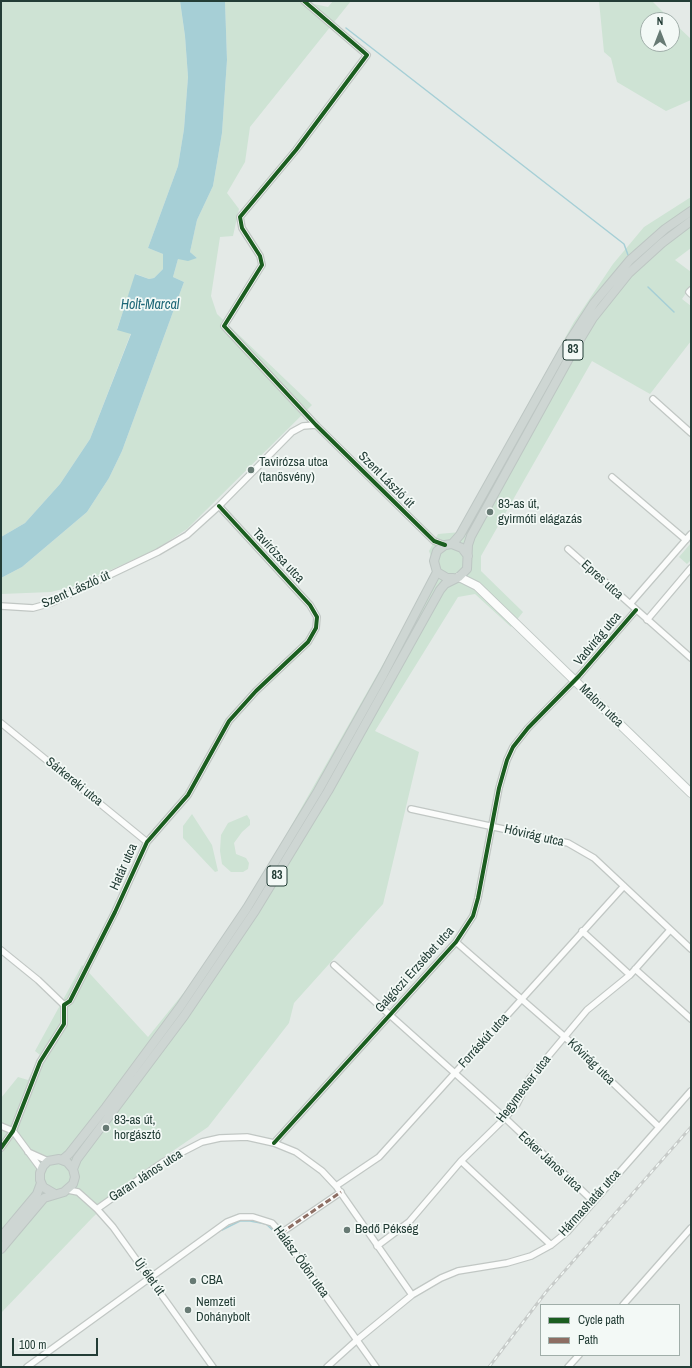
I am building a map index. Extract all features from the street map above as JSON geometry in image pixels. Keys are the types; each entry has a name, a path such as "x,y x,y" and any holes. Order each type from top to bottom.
{"main road":[{"name":"83","path":"435,556 437,551 460,535 563,350 594,303 630,260 660,233 691,210"},
{"name":"83","path":"73,1169 77,1159 184,1016 255,911 328,791 440,590 467,569 471,536 573,351 593,318 629,273 657,247 691,221"},
{"path":"449,544 462,548 468,557"},
{"path":"435,556 435,567 438,572 447,578 456,578 477,586"},
{"path":"467,569 477,586"},
{"name":"83","path":"62,1160 69,1154 106,1107 180,1007 247,908 318,791 383,676 438,572"},
{"name":"Malom utca","path":"477,586 691,793"},
{"path":"1,1237 37,1194 41,1183 41,1169 48,1161 56,1159 67,1162 73,1169 74,1181 68,1190 44,1198 1,1249"},
{"path":"41,1183 47,1190 56,1194"}],"street":[{"path":"304,1 367,55 296,150 240,217 242,228 260,256 262,265 224,326 316,425"},
{"path":"691,290 689,292 691,294"},
{"path":"652,400 691,433"},
{"name":"Szent László út","path":"1,606 33,608 51,603 158,552 181,538 219,506 292,432 303,426 316,425 434,541 449,544"},
{"path":"612,477 686,540"},
{"name":"Tavirózsa utca","path":"219,506 310,605 314,611 317,621"},
{"name":"Vadvirág utca","path":"630,604 691,534"},
{"path":"434,541 435,556"},
{"name":"Epres utca","path":"568,549 691,658"},
{"path":"647,620 691,568"},
{"name":"Vadvirág utca","path":"574,680 636,610"},
{"name":"Határ utca","path":"64,1006 70,1000 108,926 147,842 188,794 229,722 256,691 308,642 314,634 317,621"},
{"name":"Galgóczi Erzsébet utca","path":"274,1144 456,942 473,916 478,898 499,788 507,760 513,748 528,728 574,680"},
{"name":"Sárkereki utca","path":"1,723 147,842"},
{"name":"Hóvirág utca","path":"411,809 568,843 594,858 691,949"},
{"name":"Forráskút utca","path":"336,1186 379,1157 624,886"},
{"name":"Hegymester utca","path":"377,1246 409,1222 462,1161 517,1104 530,1078 587,1010 630,975 670,930"},
{"path":"582,931 630,975"},
{"name":"Kővirág utca","path":"456,942 565,1037 659,1127"},
{"path":"1,950 38,980 64,1006 64,1024 40,1062 13,1132 1,1148"},
{"name":"Ecker János utca","path":"334,965 390,1014 454,1074 505,1118 592,1202"},
{"path":"635,969 691,1019"},
{"name":"Hármashatár utca","path":"327,1367 357,1340 412,1295 441,1278 458,1271 507,1263 525,1258 551,1245 567,1232 691,1091"},
{"path":"1,1126 13,1132 41,1169"},
{"name":"Garan János utca","path":"97,1209 163,1162 202,1142 220,1138 247,1137 274,1144 296,1152 322,1171 336,1186 412,1295"},
{"path":"28,1152 48,1161"},
{"path":"462,1161 551,1245"},
{"name":"Új élet út","path":"74,1181 78,1192 97,1209 113,1227 213,1367"},
{"path":"68,1190 78,1192"},
{"path":"281,1233 341,1192"},
{"name":"Halász Ödön utca","path":"27,1367 227,1222 240,1217 262,1218 272,1223 281,1233 376,1367"},
{"path":"624,1304 691,1228"},
{"path":"568,1367 578,1356"}],"green space":[{"path":"1,1 180,1 185,36 188,77 184,129 178,166 148,248 163,254 163,269 154,278 149,279 136,274 117,329 131,333 90,439 60,484 25,523 1,537"},
{"path":"225,1 311,1 314,4 328,7 333,1 351,1 250,127 245,162 227,193 239,209 233,236 220,237 211,296 217,314 312,405 187,529 155,550 75,586 51,592 1,594 1,578 22,567 87,512 109,478 122,451 184,282 173,277 178,259 197,258 190,252 197,220 213,186 222,133 227,60"},
{"path":"599,1 652,1 663,12 640,12 640,52 680,52 680,29 691,39 691,100 666,111 617,82 611,58 604,52"},
{"path":"691,197 691,248 675,260 691,272 691,286 682,299 691,306 691,341 650,394 592,361 481,556 481,571 523,612 511,627 475,594 458,597 375,731 419,752 383,904 294,1003 289,1023 208,1127 139,1174 93,1217 1,1313 1,1098 18,1077 28,1080 40,1055 35,1051 82,965 148,1037 194,980 245,907 436,571 429,551 438,534 461,532 523,413 574,322 613,264 644,227"},
{"path":"691,543 691,560 687,564 679,557"},
{"path":"192,814 212,845 218,871 215,872 183,838 183,826"},
{"path":"247,815 250,820 250,825 242,832 234,843 236,854 246,858 249,863 248,869 243,872 231,872 222,864 220,851 221,835 228,823"}],"water":[{"name":"Holt-Marcal","path":"180,1 225,1 227,60 222,133 213,186 197,220 190,252 197,258 188,261 178,259 173,277 184,282 122,451 109,478 87,512 22,567 1,578 1,537 25,523 60,484 90,439 131,334 117,330 135,274 149,279 154,278 163,269 163,254 148,248 178,166 184,129 188,77 185,36"}],"waterway":[{"path":"346,28 624,244 628,255"},
{"path":"648,287 674,312"},
{"path":"222,1230 240,1221 250,1221 266,1224 277,1234"},
{"path":"280,1239 288,1250"}],"railway":[{"path":"489,1367 546,1292 691,1127"}],"marked path":[{"path":"281,1233 341,1192"}],"cycle path":[{"path":"304,1 367,55 296,150 240,217 242,228 260,256 262,265 224,326 316,425 434,541 445,545"},
{"path":"1,1148 13,1131 40,1062 64,1024 64,1005 70,1001 115,912 147,842 188,795 229,721 256,691 308,642 316,628 317,617 310,605 219,506"},
{"path":"274,1143 456,942 473,916 478,898 499,788 507,760 513,747 528,728 579,676 636,610"}],"place":[{"name":"Tavirózsa utca (tanösvény)","path":"251,470"},
{"name":"83-as út, gyirmóti elágazás","path":"490,512"},
{"name":"83-as út, horgásztó","path":"106,1128"},
{"name":"Bedő Pékség","path":"347,1230"},
{"name":"CBA","path":"193,1281"},
{"name":"Nemzeti Dohánybolt","path":"188,1310"}]}
